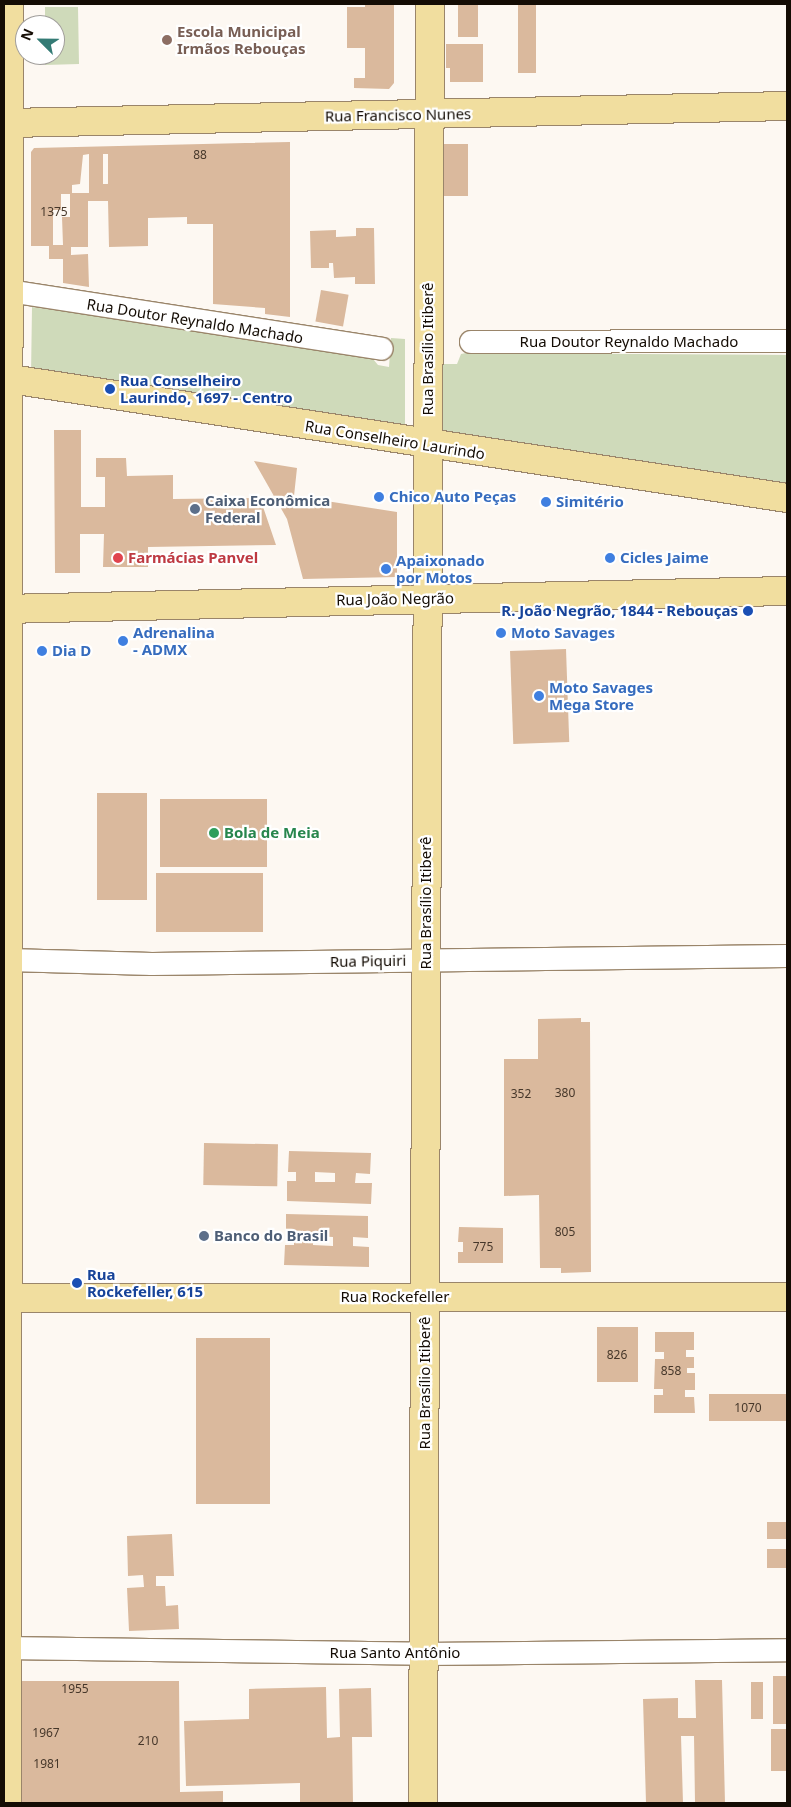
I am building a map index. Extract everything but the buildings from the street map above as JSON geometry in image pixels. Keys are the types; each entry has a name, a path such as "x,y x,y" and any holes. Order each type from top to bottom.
{"main road":[{"path":"7,1803 6,1298 8,960 6,379 9,291 10,4"},
{"name":"Rua Brasílio Itiberê","path":"423,1803 430,4"},
{"name":"Rua Francisco Nunes","path":"10,123 787,106"},
{"name":"Rua Conselheiro Laurindo","path":"6,379 787,498"},
{"name":"Rua João Negrão","path":"6,609 787,591"},
{"name":"Rua Rockefeller","path":"6,1298 787,1297"}],"street":[{"name":"Rua Doutor Reynaldo Machado","path":"9,291 382,349"},
{"name":"Rua Doutor Reynaldo Machado","path":"471,342 787,341"},
{"name":"Rua Piquiri","path":"8,960 152,964 787,956"},
{"name":"Rua Santo Antônio","path":"6,1648 424,1654 787,1650"}],"green space":[{"path":"45,7 78,7 79,64 65,64 65,15 45,15"},
{"path":"32,307 368,353 378,365 389,367 391,338 405,339 405,427 31,375"},
{"path":"432,332 444,333 444,364 457,364 461,354 466,353 787,355 787,492 438,434"}],"place":[{"name":"Escola Municipal Irmãos Rebouças","path":"167,40"},
{"name":"Rua Conselheiro Laurindo, 1697 - Centro","path":"110,389"},
{"name":"Chico Auto Peças","path":"379,497"},
{"name":"Simitério","path":"546,502"},
{"name":"Caixa Econômica Federal","path":"195,509"},
{"name":"Farmácias Panvel","path":"118,558"},
{"name":"Cicles Jaime","path":"610,558"},
{"name":"Apaixonado por Motos","path":"386,569"},
{"name":"R. João Negrão, 1844 - Rebouças","path":"748,611"},
{"name":"Moto Savages","path":"501,633"},
{"name":"Adrenalina - ADMX","path":"123,641"},
{"name":"Dia D","path":"42,651"},
{"name":"Moto Savages Mega Store","path":"539,696"},
{"name":"Bola de Meia","path":"214,833"},
{"name":"Banco do Brasil","path":"204,1236"},
{"name":"Rua Rockefeller, 615","path":"77,1283"}]}
